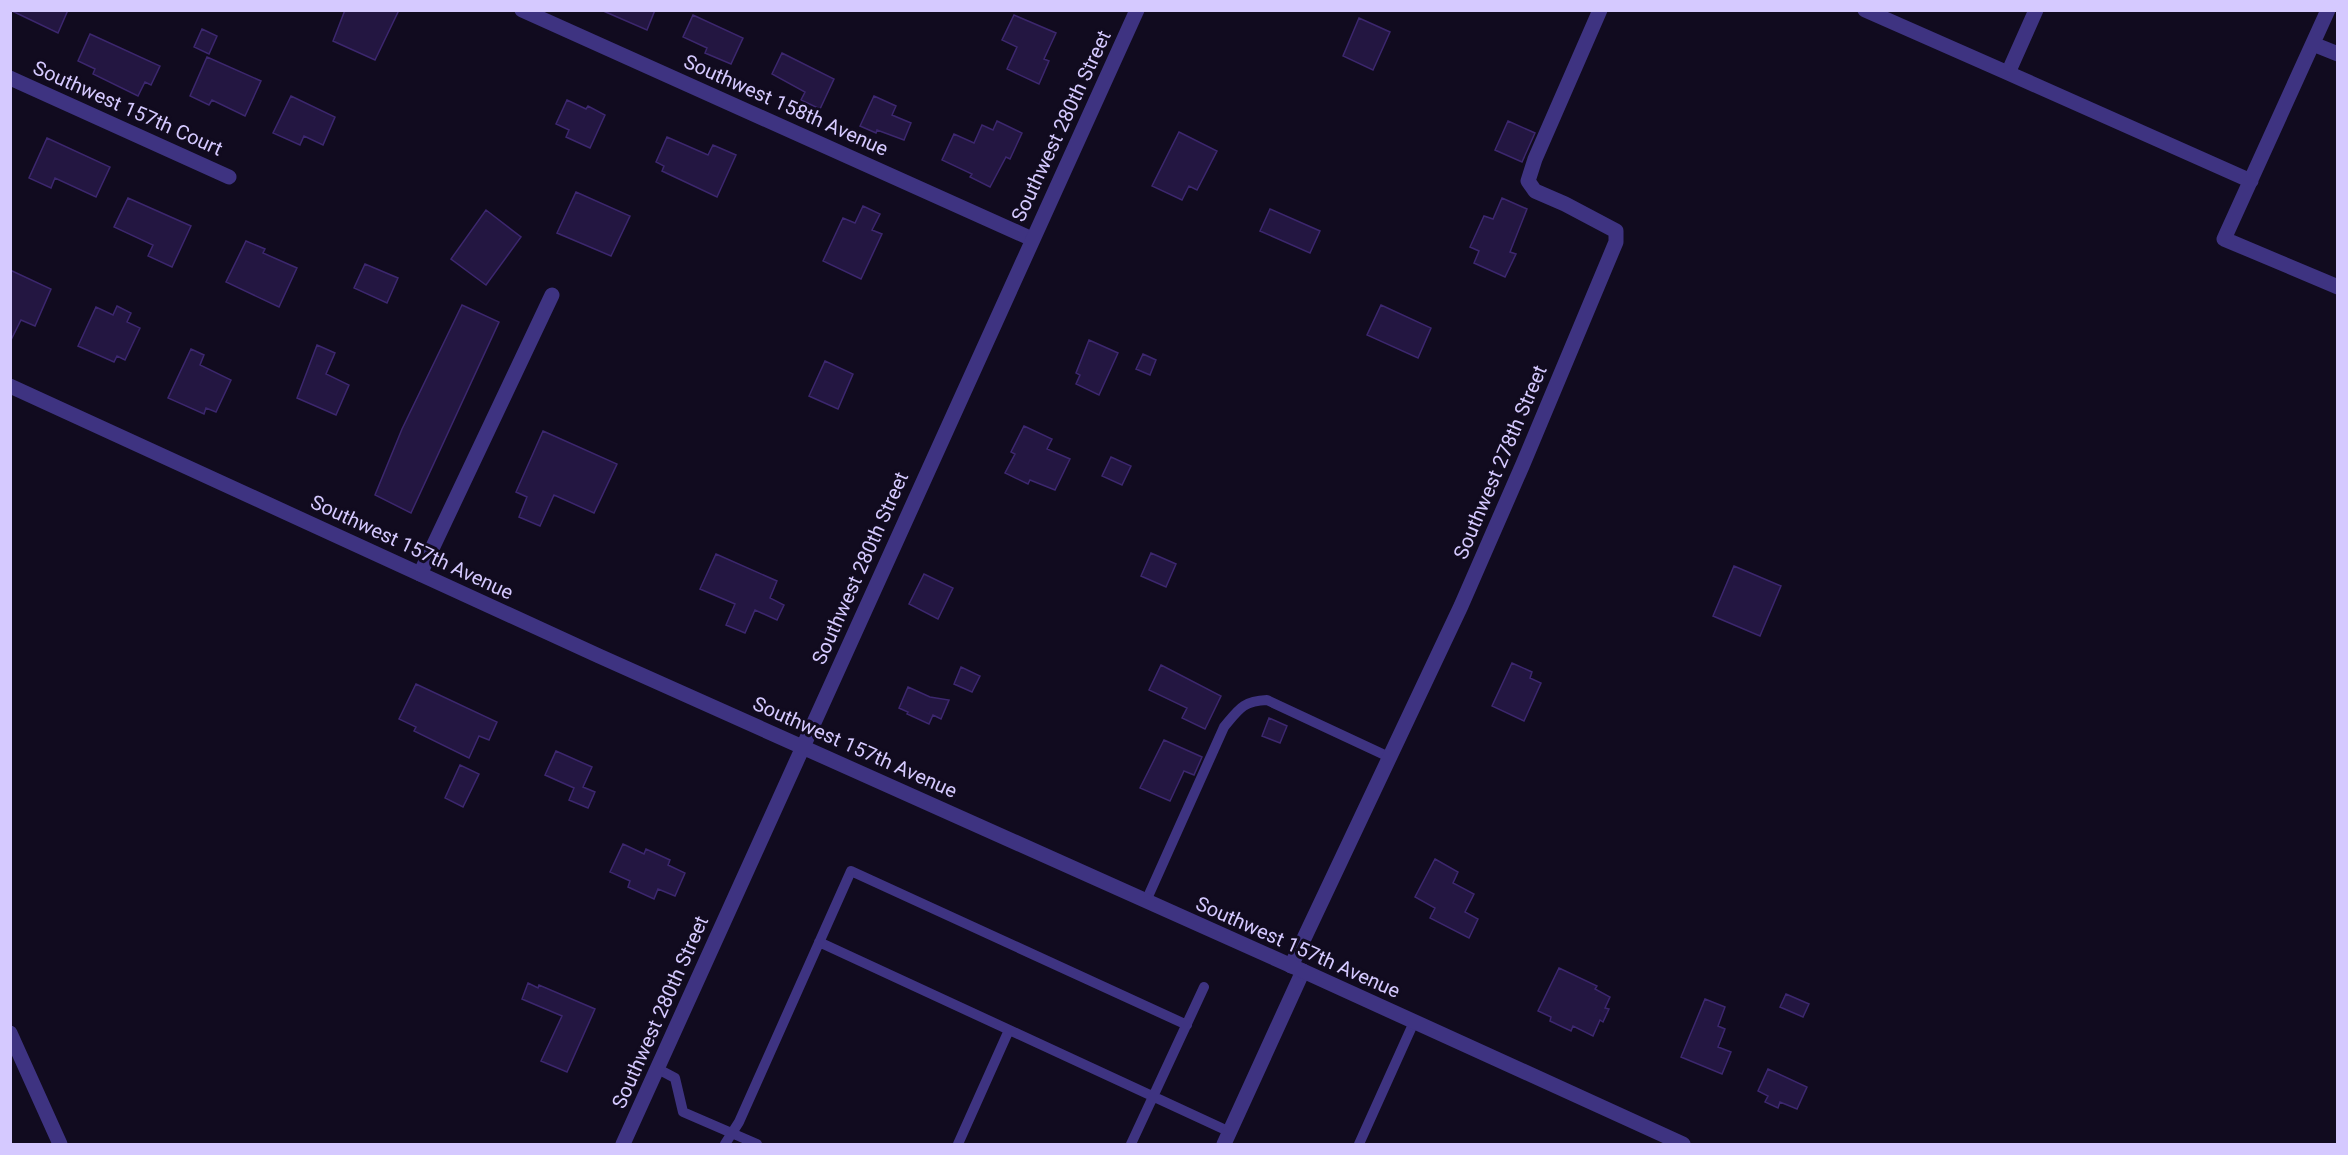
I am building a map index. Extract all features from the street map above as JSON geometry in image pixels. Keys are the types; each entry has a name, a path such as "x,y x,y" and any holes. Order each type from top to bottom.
{"street":[{"name":"Southwest 158th Avenue","path":"522,10 541,14 1032,239"},
{"name":"Southwest 280th Street","path":"623,1144 1137,10"},
{"name":"Southwest 278th Street","path":"1227,1138 1389,757 1470,584 1616,242 1616,231 1535,191 1528,181 1535,159 1600,10"},
{"path":"1865,10 2251,181"},
{"path":"2008,73 2036,10"},
{"path":"2328,10 2224,239 2337,287"},
{"path":"2313,44 2337,54"},
{"name":"Southwest 157th Court","path":"10,78 229,177"},
{"path":"420,574 552,295"},
{"name":"Southwest 157th Avenue","path":"10,386 420,574 1683,1144"},
{"path":"10,1032 60,1144"}],"lane":[{"path":"1146,901 1224,727 1251,701 1267,700 1389,757"},
{"path":"725,1144 739,1122 851,871 1186,1024"},
{"path":"819,942 1153,1096 1227,1138"},
{"path":"1131,1144 1204,987"},
{"path":"1359,1144 1414,1022"},
{"path":"958,1144 1009,1030"},
{"path":"658,1069 675,1077 683,1112 757,1144"}],"building":[{"path":"10,10 68,10 58,33"},
{"path":"345,10 399,10 375,60 333,41"},
{"path":"601,10 655,10 647,30"},
{"path":"693,15 743,38 731,64 705,53 707,48 683,37"},
{"path":"1014,15 1056,33 1044,59 1049,61 1039,84 1007,69 1017,47 1002,40"},
{"path":"1359,18 1390,32 1373,70 1343,56"},
{"path":"202,29 217,36 209,54 194,47"},
{"path":"90,34 160,66 151,85 145,82 138,96 93,74 95,69 78,61"},
{"path":"782,53 834,79 820,109 801,100 805,92 772,74"},
{"path":"207,57 261,81 245,116 212,100 209,105 190,96"},
{"path":"291,96 335,117 323,145 304,136 300,145 273,133"},
{"path":"874,96 896,106 892,115 911,123 904,140 877,130 876,133 860,126"},
{"path":"567,100 586,109 588,106 605,115 590,148 566,137 569,130 556,124"},
{"path":"997,121 1022,133 1010,159 1006,157 990,187 970,177 972,174 942,160 954,134 974,143 982,125 993,130"},
{"path":"1508,121 1535,133 1522,162 1495,150"},
{"path":"1179,132 1217,151 1197,190 1189,186 1182,200 1152,186"},
{"path":"667,137 708,155 713,145 736,155 717,197 662,171 664,166 656,162"},
{"path":"47,138 110,167 96,197 55,178 51,188 29,178"},
{"path":"576,192 630,216 611,256 557,233"},
{"path":"128,198 191,226 172,267 148,256 153,245 114,227"},
{"path":"1502,198 1527,209 1510,252 1516,254 1505,277 1474,263 1479,251 1470,247 1484,216 1493,219"},
{"path":"863,206 880,214 872,230 882,234 861,279 823,261 843,218 855,223"},
{"path":"1270,209 1320,231 1310,253 1260,231"},
{"path":"486,210 521,237 486,285 451,259"},
{"path":"246,241 265,249 263,253 297,268 279,307 226,282"},
{"path":"365,264 398,278 387,303 354,288"},
{"path":"10,270 51,289 35,326 21,320 10,342"},
{"path":"462,305 499,322 411,513 375,495 402,429"},
{"path":"1381,305 1431,328 1418,358 1367,335"},
{"path":"117,306 131,313 127,322 140,328 125,360 117,356 114,362 78,346 96,307 113,315"},
{"path":"1089,340 1118,353 1099,395 1076,384 1080,375 1076,373"},
{"path":"317,345 335,353 326,374 349,385 336,415 297,398"},
{"path":"191,349 204,355 200,365 231,380 216,412 206,408 204,414 168,398"},
{"path":"1143,354 1156,360 1150,375 1136,369"},
{"path":"825,361 853,374 838,409 809,396"},
{"path":"1024,426 1052,439 1047,449 1070,459 1055,490 1030,480 1028,484 1005,473 1015,454 1011,452"},
{"path":"543,431 617,464 594,513 554,495 540,526 519,517 527,497 516,492"},
{"path":"1111,457 1131,466 1122,485 1102,476"},
{"path":"1151,553 1176,564 1166,587 1141,576"},
{"path":"716,554 777,581 770,598 784,605 777,620 755,610 745,633 726,625 735,604 700,589"},
{"path":"1734,566 1781,586 1760,636 1713,616"},
{"path":"924,574 953,588 938,619 909,604"},
{"path":"1512,663 1532,672 1530,678 1541,683 1524,721 1492,706"},
{"path":"1161,665 1221,696 1205,729 1182,718 1187,708 1149,690"},
{"path":"961,667 980,676 972,692 954,684"},
{"path":"416,684 497,722 489,740 479,736 469,758 414,731 416,727 399,719"},
{"path":"908,687 930,697 949,700 941,719 933,715 929,724 899,708"},
{"path":"1269,718 1287,726 1280,743 1262,736"},
{"path":"1164,740 1202,757 1194,775 1184,771 1170,801 1140,788"},
{"path":"556,751 592,767 583,787 595,792 588,808 569,800 574,788 545,775"},
{"path":"460,765 479,774 463,807 445,798"},
{"path":"623,844 644,854 646,849 670,860 668,865 685,873 675,896 658,889 654,899 628,887 630,881 610,872"},
{"path":"1435,859 1458,872 1453,883 1474,894 1465,912 1478,919 1469,938 1430,918 1435,908 1415,897"},
{"path":"1559,968 1597,986 1595,989 1610,997 1605,1008 1609,1009 1603,1022 1600,1020 1593,1036 1573,1026 1571,1031 1550,1021 1551,1017 1538,1011"},
{"path":"528,983 538,988 539,985 595,1009 567,1072 541,1061 562,1016 522,999"},
{"path":"1786,994 1809,1004 1803,1017 1780,1007"},
{"path":"1705,999 1725,1007 1718,1026 1725,1029 1718,1047 1731,1052 1722,1074 1681,1057"},
{"path":"1768,1069 1807,1087 1797,1109 1780,1102 1778,1108 1765,1102 1768,1096 1758,1091"}]}
